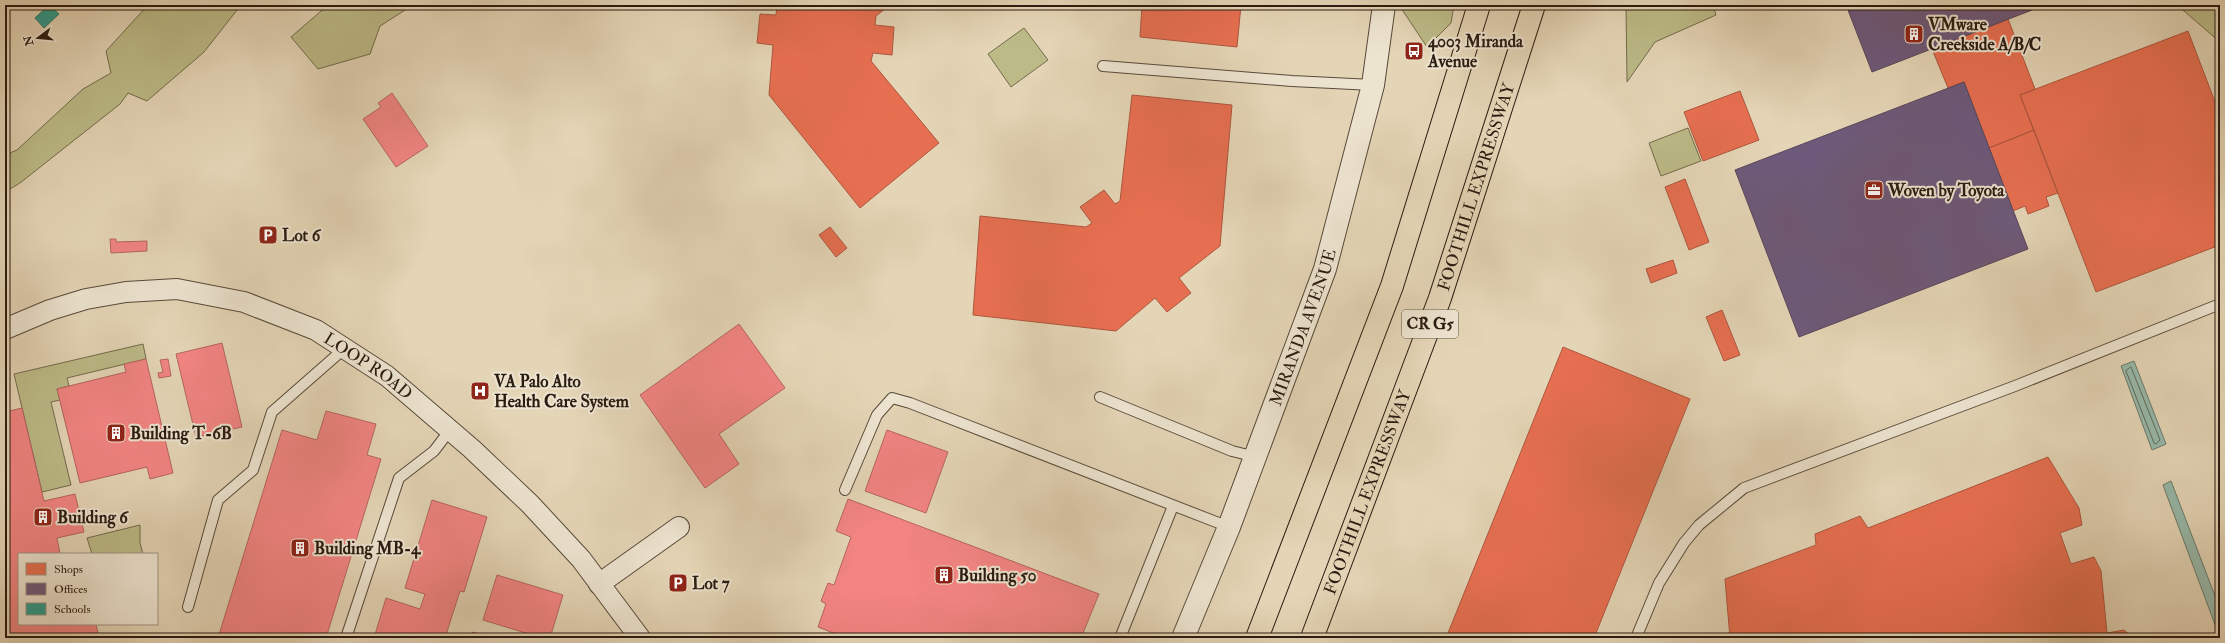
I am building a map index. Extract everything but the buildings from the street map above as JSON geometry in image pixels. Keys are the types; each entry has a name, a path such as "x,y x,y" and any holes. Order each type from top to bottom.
{"highway":[{"name":"CR G5","path":"1257,638 1392,286 1479,5"},
{"name":"FOOTHILL EXPRESSWAY","path":"1312,638 1440,298 1534,5"}],"street":[{"name":"MIRANDA AVENUE","path":"1183,638 1256,457 1325,269 1374,85 1384,5"},
{"name":"LOOP ROAD","path":"5,329 50,310 86,300 126,292 177,289 244,302 308,326 387,376 450,430 530,504 581,559 640,638"},
{"path":"600,584 679,527"}],"lane":[{"path":"1103,66 1292,81 1374,85"},
{"path":"1636,638 1659,583 1684,543 1699,525 1744,488 2015,386 2220,304"},
{"path":"188,607 218,500 253,470 272,412 345,348"},
{"path":"1100,397 1232,451 1256,457"},
{"path":"845,490 877,415 892,398 910,403 1229,527"},
{"path":"346,638 399,478 434,451 450,430"},
{"path":"1120,638 1173,506"}],"shaded area":[{"path":"148,5 241,5 204,52 147,101 128,93 120,104 20,183 5,192 5,155 17,150 83,89 111,73 106,51"},
{"path":"328,5 413,5 380,26 370,54 318,69 291,37"},
{"path":"1399,5 1454,5 1451,23 1427,47"},
{"path":"1626,5 1713,5 1716,15 1655,42 1627,82"},
{"path":"2177,5 2220,5 2220,42"},
{"path":"1024,28 1048,60 1011,87 988,54"},
{"path":"1688,128 1701,161 1661,176 1649,143"},
{"path":"143,344 146,359 67,378 69,386 57,389 60,400 51,402 71,485 42,492 14,374"},
{"path":"140,525 140,543 143,553 92,553 87,538"}],"water":[{"path":"2134,361 2166,444 2152,450 2121,366"},
{"path":"2171,481 2220,609 2220,638 2163,485"}],"place":[{"name":"VMware Creekside A/B/C","path":"1914,34"},
{"name":"4003 Miranda Avenue","path":"1414,51"},
{"name":"Woven by Toyota","path":"1874,190"},
{"name":"Lot 6","path":"268,235"},
{"name":"VA Palo Alto Health Care System","path":"480,391"},
{"name":"Building T-6B","path":"116,433"},
{"name":"Building 6","path":"43,517"},
{"name":"Building MB-4","path":"300,548"},
{"name":"Building 50","path":"944,575"},
{"name":"Lot 7","path":"678,583"}]}
